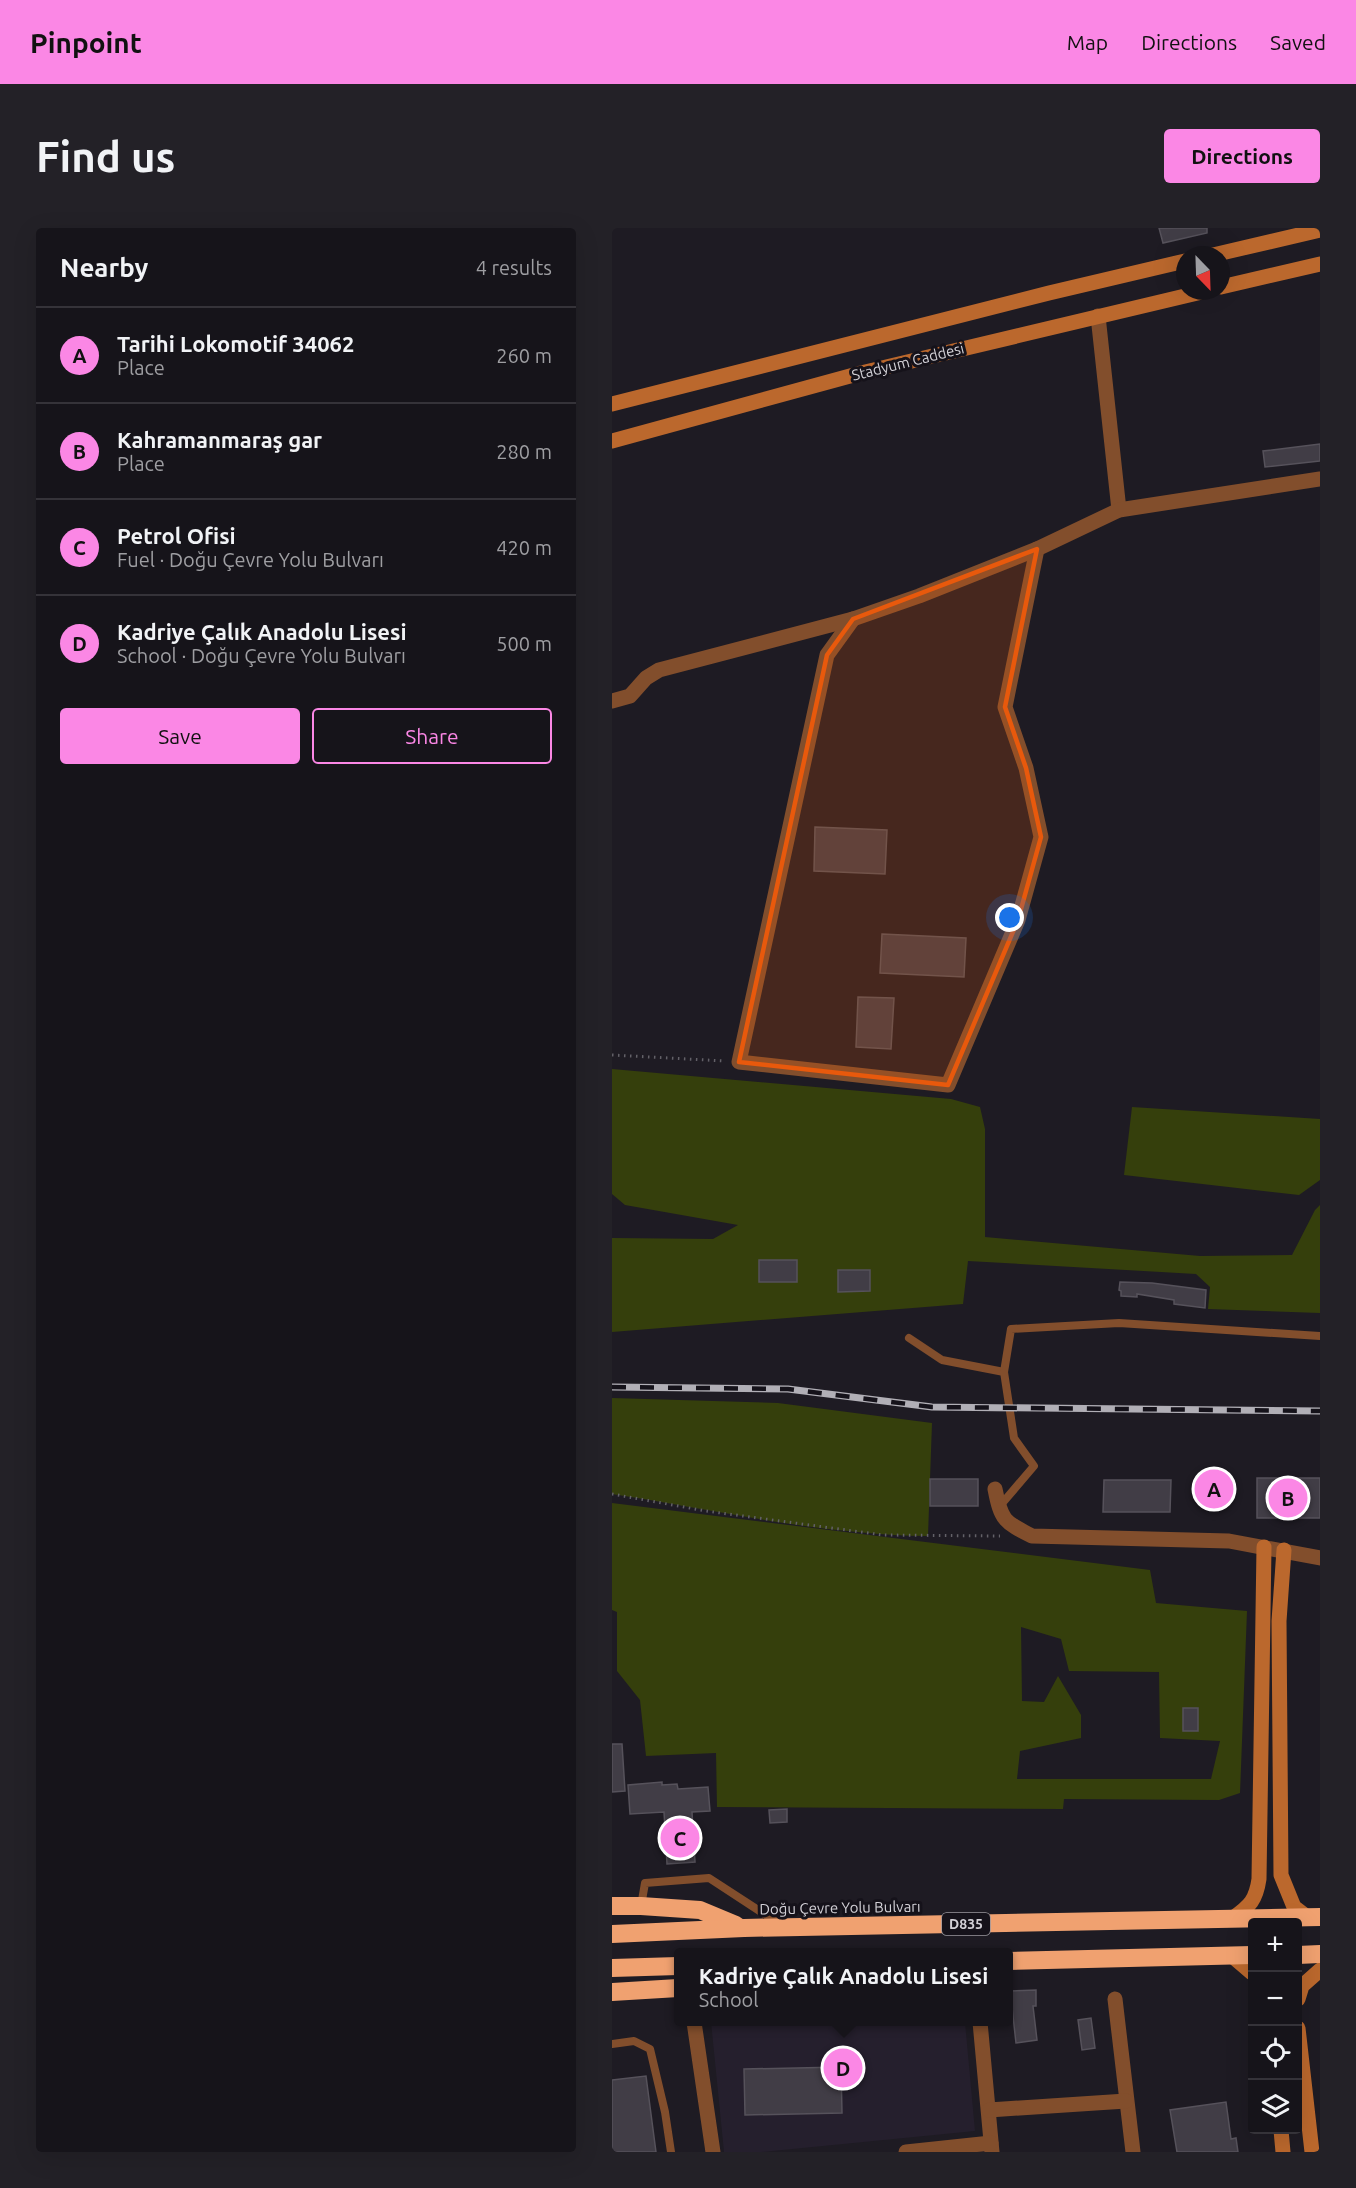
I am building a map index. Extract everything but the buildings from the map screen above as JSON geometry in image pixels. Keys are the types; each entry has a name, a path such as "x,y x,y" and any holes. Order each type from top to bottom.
{"highway":[{"path":"612,1906 700,1910 744,1928"},
{"name":"Doğu Çevre Yolu Bulvarı","path":"612,1934 744,1928 1313,1917"},
{"path":"1302,1955 1320,1954"},
{"path":"1013,1961 1248,1955"},
{"path":"612,1968 674,1966"},
{"path":"612,1992 674,1988"}],"main road":[{"path":"1230,251 1320,230"},
{"path":"612,404 1176,263"},
{"path":"1230,285 1320,264"},
{"name":"Stadyum Caddesi","path":"612,441 861,373 1176,298"},
{"path":"1233,1918 1246,1909 1257,1895 1260,1879 1264,1547"},
{"path":"1284,1550 1279,1621 1281,1875 1294,1907 1313,1917"},
{"path":"1231,1955 1251,1972"},
{"path":"1302,1986 1320,1970"},
{"path":"1302,2063 1312,2152"},
{"path":"1281,2134 1283,2152"}],"street":[{"path":"1098,316 1119,510"},
{"path":"612,701 630,696 646,678 659,670 853,619 919,596 1037,549 1119,510 1320,479"},
{"path":"853,619 827,655 739,1062 948,1085 1018,920 1041,837 1026,768 1005,707 1037,549"},
{"path":"995,1489 998,1508 1009,1525 1032,1536 1229,1541 1320,1558"},
{"path":"1116,1999 1133,2152"},
{"path":"695,2026 713,2152"},
{"path":"906,2152 992,2147 980,2026"},
{"path":"989,2110 1126,2101"}],"lane":[{"path":"998,1508 1034,1466 1014,1438 1004,1372 1011,1329 1119,1323 1320,1336"},
{"path":"909,1338 942,1360 1004,1372"},
{"path":"641,1906 645,1883 709,1878 786,1928"},
{"path":"612,2044 634,2041 650,2049 665,2112 671,2152"}],"path":[{"path":"612,1055 739,1062"},
{"path":"612,1494 706,1511 883,1536 1032,1536"}],"highlighted area":[{"path":"1037,549 1005,707 1026,768 1041,837 1018,920 948,1085 739,1062 827,655 853,619"}],"shaded area":[{"path":"711,2026 965,2026 975,2131 761,2152 724,2152"}],"green space":[{"path":"612,1069 951,1099 980,1107 985,1129 985,1237 1200,1256 1292,1255 1315,1210 1320,1205 1320,1313 1208,1309 1210,1287 1196,1274 968,1261 963,1304 612,1332 612,1238 713,1239 738,1225 625,1205 612,1194"},
{"path":"1132,1107 1320,1119 1320,1180 1299,1195 1124,1175"},
{"path":"612,1398 778,1403 932,1423 928,1536 888,1535 770,1521 612,1494"},
{"path":"612,1503 1150,1570 1156,1603 1247,1611 1240,1793 1219,1800 1064,1799 1063,1809 717,1807 716,1753 646,1756 640,1700 617,1671 617,1612 612,1610","holes":["1021,1627 1061,1639 1069,1671 1159,1672 1160,1738 1220,1741 1211,1779 1017,1779 1020,1751 1081,1738 1081,1715 1058,1676 1044,1702 1022,1701"]}],"railway":[{"path":"612,1387 788,1389 932,1407 1320,1411"}],"place":[{"name":"Tarihi Lokomotif 34062","path":"1214,1489"},
{"name":"Kahramanmaraş gar","path":"1288,1498"},
{"name":"Petrol Ofisi","path":"680,1838"},
{"name":"Kadriye Çalık Anadolu Lisesi","path":"843,2068"}]}
